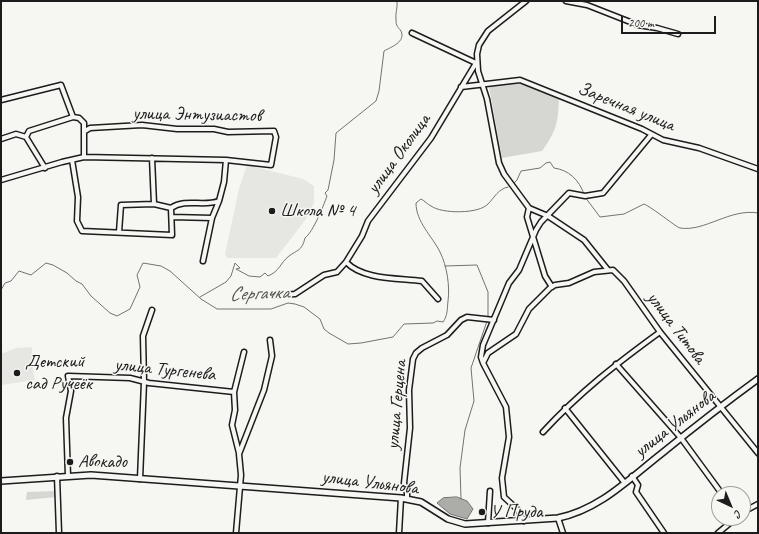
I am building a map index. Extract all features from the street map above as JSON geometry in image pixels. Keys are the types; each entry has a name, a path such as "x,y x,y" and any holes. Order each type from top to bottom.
{"main road":[{"name":"улица Ульянова","path":"1,481 57,476 91,475 401,498 421,502 456,522 465,524 558,518 572,515 590,508 758,379"}],"street":[{"path":"526,1 488,31 480,45 476,63 487,99 499,163 504,174 529,208 527,217 545,276 552,287"},
{"path":"566,1 586,6 638,25 657,28 678,34"},
{"path":"412,33 476,63"},
{"name":"улица Околица","path":"274,295 295,294 324,275 337,272 346,262 362,236 368,221 432,138 476,63"},
{"name":"Заречная улица","path":"461,87 482,85 492,82 520,80 642,129 651,135 730,158 758,169"},
{"path":"1,100 61,85 73,117"},
{"path":"26,137 29,132 73,117 82,120 85,131 84,157"},
{"name":"улица Энтузиастов","path":"85,131 90,128 142,125 177,129 214,129 228,132 274,131 276,137 270,165 226,160"},
{"path":"1,140 16,134 26,137 45,168"},
{"path":"524,521 518,510 504,497 502,478 509,438 506,407 483,363 481,357 483,345 509,283 518,270 541,222 569,193 585,196 603,194 651,135"},
{"path":"1,180 84,157 226,160 224,182 212,218 203,261"},
{"path":"152,158 154,204"},
{"path":"72,160 78,197 77,221 82,231 95,233 119,232 172,235 171,208"},
{"path":"119,232 122,205 154,204 171,208 177,204 187,202 211,204 218,201"},
{"name":"улица Титова","path":"529,208 548,216 584,240 608,270 614,270 624,281 660,332 758,453"},
{"path":"172,217 212,218"},
{"path":"346,262 353,269 370,275 422,281 438,299"},
{"path":"483,363 488,353 516,334 529,309 552,287 569,283 594,272 608,270"},
{"path":"140,479 144,382 143,336 152,310"},
{"name":"улица Герцена","path":"407,499 404,483 410,428 409,390 413,359 416,353 422,348 447,335 461,320 467,317 494,320"},
{"path":"543,432 565,408 597,379 660,332"},
{"path":"240,454 264,390 272,356 270,340"},
{"path":"236,533 240,486 240,454 232,424 235,410 234,392 244,352"},
{"path":"616,364 681,438 716,486"},
{"name":"улица Тургенева","path":"68,476 66,418 71,391 68,376 130,378 144,382 234,392"},
{"path":"565,408 624,482"},
{"path":"57,476 59,533"},
{"path":"632,476 638,485 636,492 664,533"},
{"path":"488,523 490,490"},
{"path":"399,533 401,498"},
{"path":"558,518 563,533"},
{"path":"718,533 726,526"}],"shaded area":[{"path":"517,82 559,97 556,126 542,151 502,158 489,87 491,85"},
{"name":"Школа № 4","path":"247,165 303,179 314,186 314,203 306,219 276,258 227,258 225,254 239,189"},
{"name":"Детский сад Ручеёк","path":"32,347 32,366 35,380 1,385 1,354 16,348"},
{"path":"55,491 56,497 26,500 27,492"},
{"path":"457,497 467,501 473,509 467,519 450,514 437,503 443,498"}],"waterway":[{"path":"200,297 226,282 231,276 235,263 240,268 236,269 249,276 260,277 265,273 268,276 275,272 289,256 299,250 318,219 327,196 325,193 328,190 334,160 336,133 376,101 379,91 384,51 400,41 402,35 396,22 397,1"},
{"name":"Сергачка","path":"514,183 521,171 540,168 546,163 550,162 554,168 569,173 573,176 584,194"},
{"name":"Сергачка","path":"1,290 5,283 11,281 19,271 31,275 46,263 53,265 67,273 82,284 91,296 110,313 117,316 130,309 140,287 137,275 143,263 161,266 170,271 201,299 217,309 271,309 288,303 295,304 304,307 320,319 324,329 348,344 393,337 404,324 433,323 437,321 443,322 447,312 449,289 444,263 437,246 421,223 416,203 421,199 436,209 451,212 477,210 488,204 499,191 508,187"},
{"name":"Сергачка","path":"585,197 600,217 624,214 644,204 680,228 699,227 748,212 758,213"},
{"path":"445,266 477,265 488,292 488,318"},
{"path":"461,499 460,468 465,430 474,401 471,368 487,321"}],"place":[{"name":"Школа № 4","path":"272,211"},
{"name":"Детский сад Ручеёк","path":"17,373"},
{"name":"Авокадо","path":"70,462"},
{"name":"У Пруда","path":"482,512"}]}
